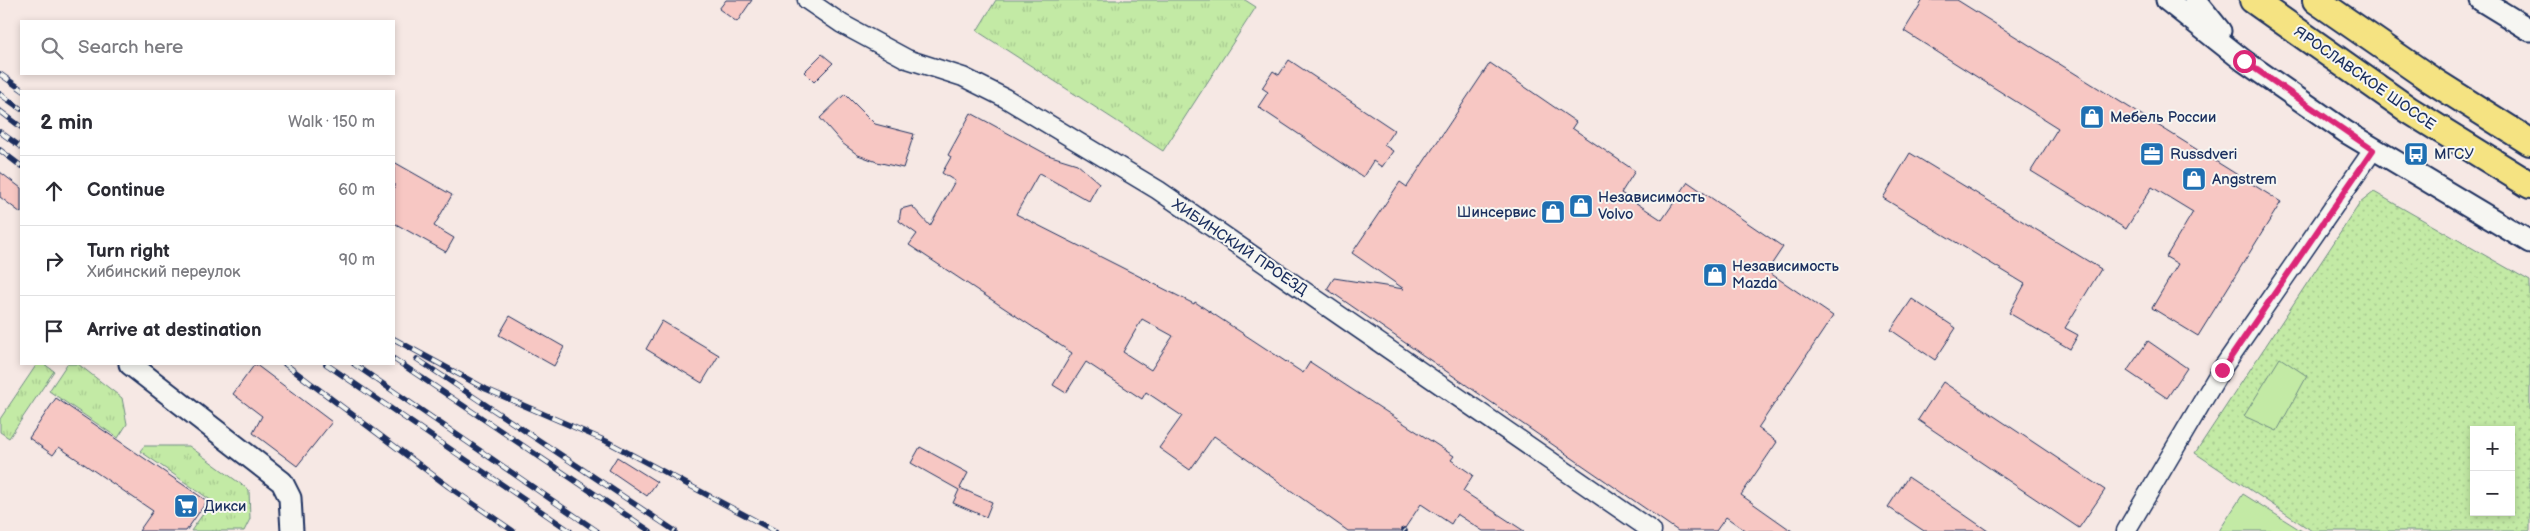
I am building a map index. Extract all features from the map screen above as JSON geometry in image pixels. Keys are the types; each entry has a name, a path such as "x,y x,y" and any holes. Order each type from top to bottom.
{"main road":[{"name":"ЯРОСЛАВСКОЕ ШОССЕ","path":"2253,0 2409,110 2530,185"},
{"path":"2316,0 2430,80 2530,142"}],"street":[{"name":"ХИБИНСКИЙ ПРОЕЗД","path":"807,0 842,24 907,59 963,77 1005,98 1158,190 1652,531"},
{"path":"2167,0 2244,61 2373,150 2530,242"},
{"path":"2195,0 2244,61"},
{"path":"2480,0 2530,30"},
{"path":"2126,531 2222,370 2373,150"},
{"path":"131,365 282,482 290,498 292,531"}],"green space":[{"path":"996,0 1245,0 1256,7 1163,151 977,31"},
{"path":"2374,192 2530,281 2530,531 2312,531 2195,453 2360,203"},
{"path":"2280,358 2307,376 2277,431 2244,416"},
{"path":"36,365 45,365 54,371 9,438 0,432 0,419"},
{"path":"66,365 79,365 122,398 127,424 118,438 49,391"},
{"path":"144,446 189,446 249,490 250,519 244,531 191,531 212,501 140,451"},
{"path":"2243,494 2302,531 2219,531"}],"building":[{"path":"726,0 752,0 737,22 719,9"},
{"name":"Мебель России","path":"1923,0 1957,0 2281,202 2198,336 2152,308 2178,264 2166,257 2193,212 2152,187 2126,229 2031,171 2058,128 1904,31"},
{"path":"822,54 833,63 814,82 804,72"},
{"path":"1289,60 1394,130 1384,145 1393,151 1382,167 1373,161 1363,177 1258,107 1268,92 1262,88 1273,71 1279,75"},
{"path":"1490,63 1576,122 1572,128 1635,171 1621,193 1662,220 1688,182 1783,247 1767,271 1833,316 1758,428 1777,442 1741,495 1792,531 1746,531 1726,517 1716,531 1678,531 1327,289 1334,278 1404,289 1352,253 1400,182 1407,187"},
{"path":"845,94 875,124 914,134 903,168 858,155 842,143 820,118"},
{"path":"971,113 1048,155 1077,164 1099,183 1089,201 1039,173 1016,214 1194,304 1195,302 1303,373 1310,362 1454,456 1451,460 1473,475 1463,491 1524,531 1483,531 1457,514 1451,524 1421,504 1403,531 1348,531 1214,436 1190,470 1159,448 1182,416 1146,392 1142,399 1086,362 1066,393 1053,385 1072,353 909,245 917,234 899,221 901,209 912,206 930,226 955,181 942,173 951,157 948,155","holes":["1142,319 1173,336 1151,370 1123,352"]},
{"path":"1910,153 2101,269 2065,328 2078,335 2070,349 2009,313 2025,284 1883,198"},
{"path":"395,163 452,195 434,226 454,238 446,252 395,224"},
{"path":"0,172 20,187 20,212 0,197"},
{"path":"1912,299 1956,328 1935,360 1891,330"},
{"path":"510,316 564,347 554,366 499,335"},
{"path":"662,321 719,355 702,383 646,349"},
{"path":"2148,341 2187,368 2167,398 2127,371"},
{"path":"254,365 256,365 332,422 297,466 253,433 262,416 233,394"},
{"path":"1943,382 2105,490 2079,528 1918,420"},
{"path":"56,398 207,501 186,531 139,531 153,511 59,447 53,455 29,438"},
{"path":"920,447 968,473 960,488 992,502 986,517 953,503 959,490 911,463"},
{"path":"617,457 657,482 647,496 609,470"},
{"path":"1908,477 1988,531 1924,531 1888,507"}],"railway":[{"path":"0,74 23,90"},
{"path":"0,94 20,108"},
{"path":"0,111 20,126"},
{"path":"0,132 20,146"},
{"path":"0,150 20,165"},
{"path":"395,340 486,389 606,441 775,531"},
{"path":"417,359 675,531"},
{"path":"395,360 650,531"},
{"path":"286,365 449,487 513,531"},
{"path":"327,365 570,531"},
{"path":"355,365 597,531"}],"place":[{"name":"Мебель России","path":"2092,117"},
{"name":"Russdveri","path":"2152,154"},
{"name":"МГСУ","path":"2416,154"},
{"name":"Angstrem","path":"2194,179"},
{"name":"Независимость Volvo","path":"1581,206"},
{"name":"Шинсервис","path":"1553,212"},
{"name":"Независимость Mazda","path":"1715,275"},
{"name":"Дикси","path":"186,506"}],"route":[{"path":"2222,370 2373,150 2244,61"}]}
